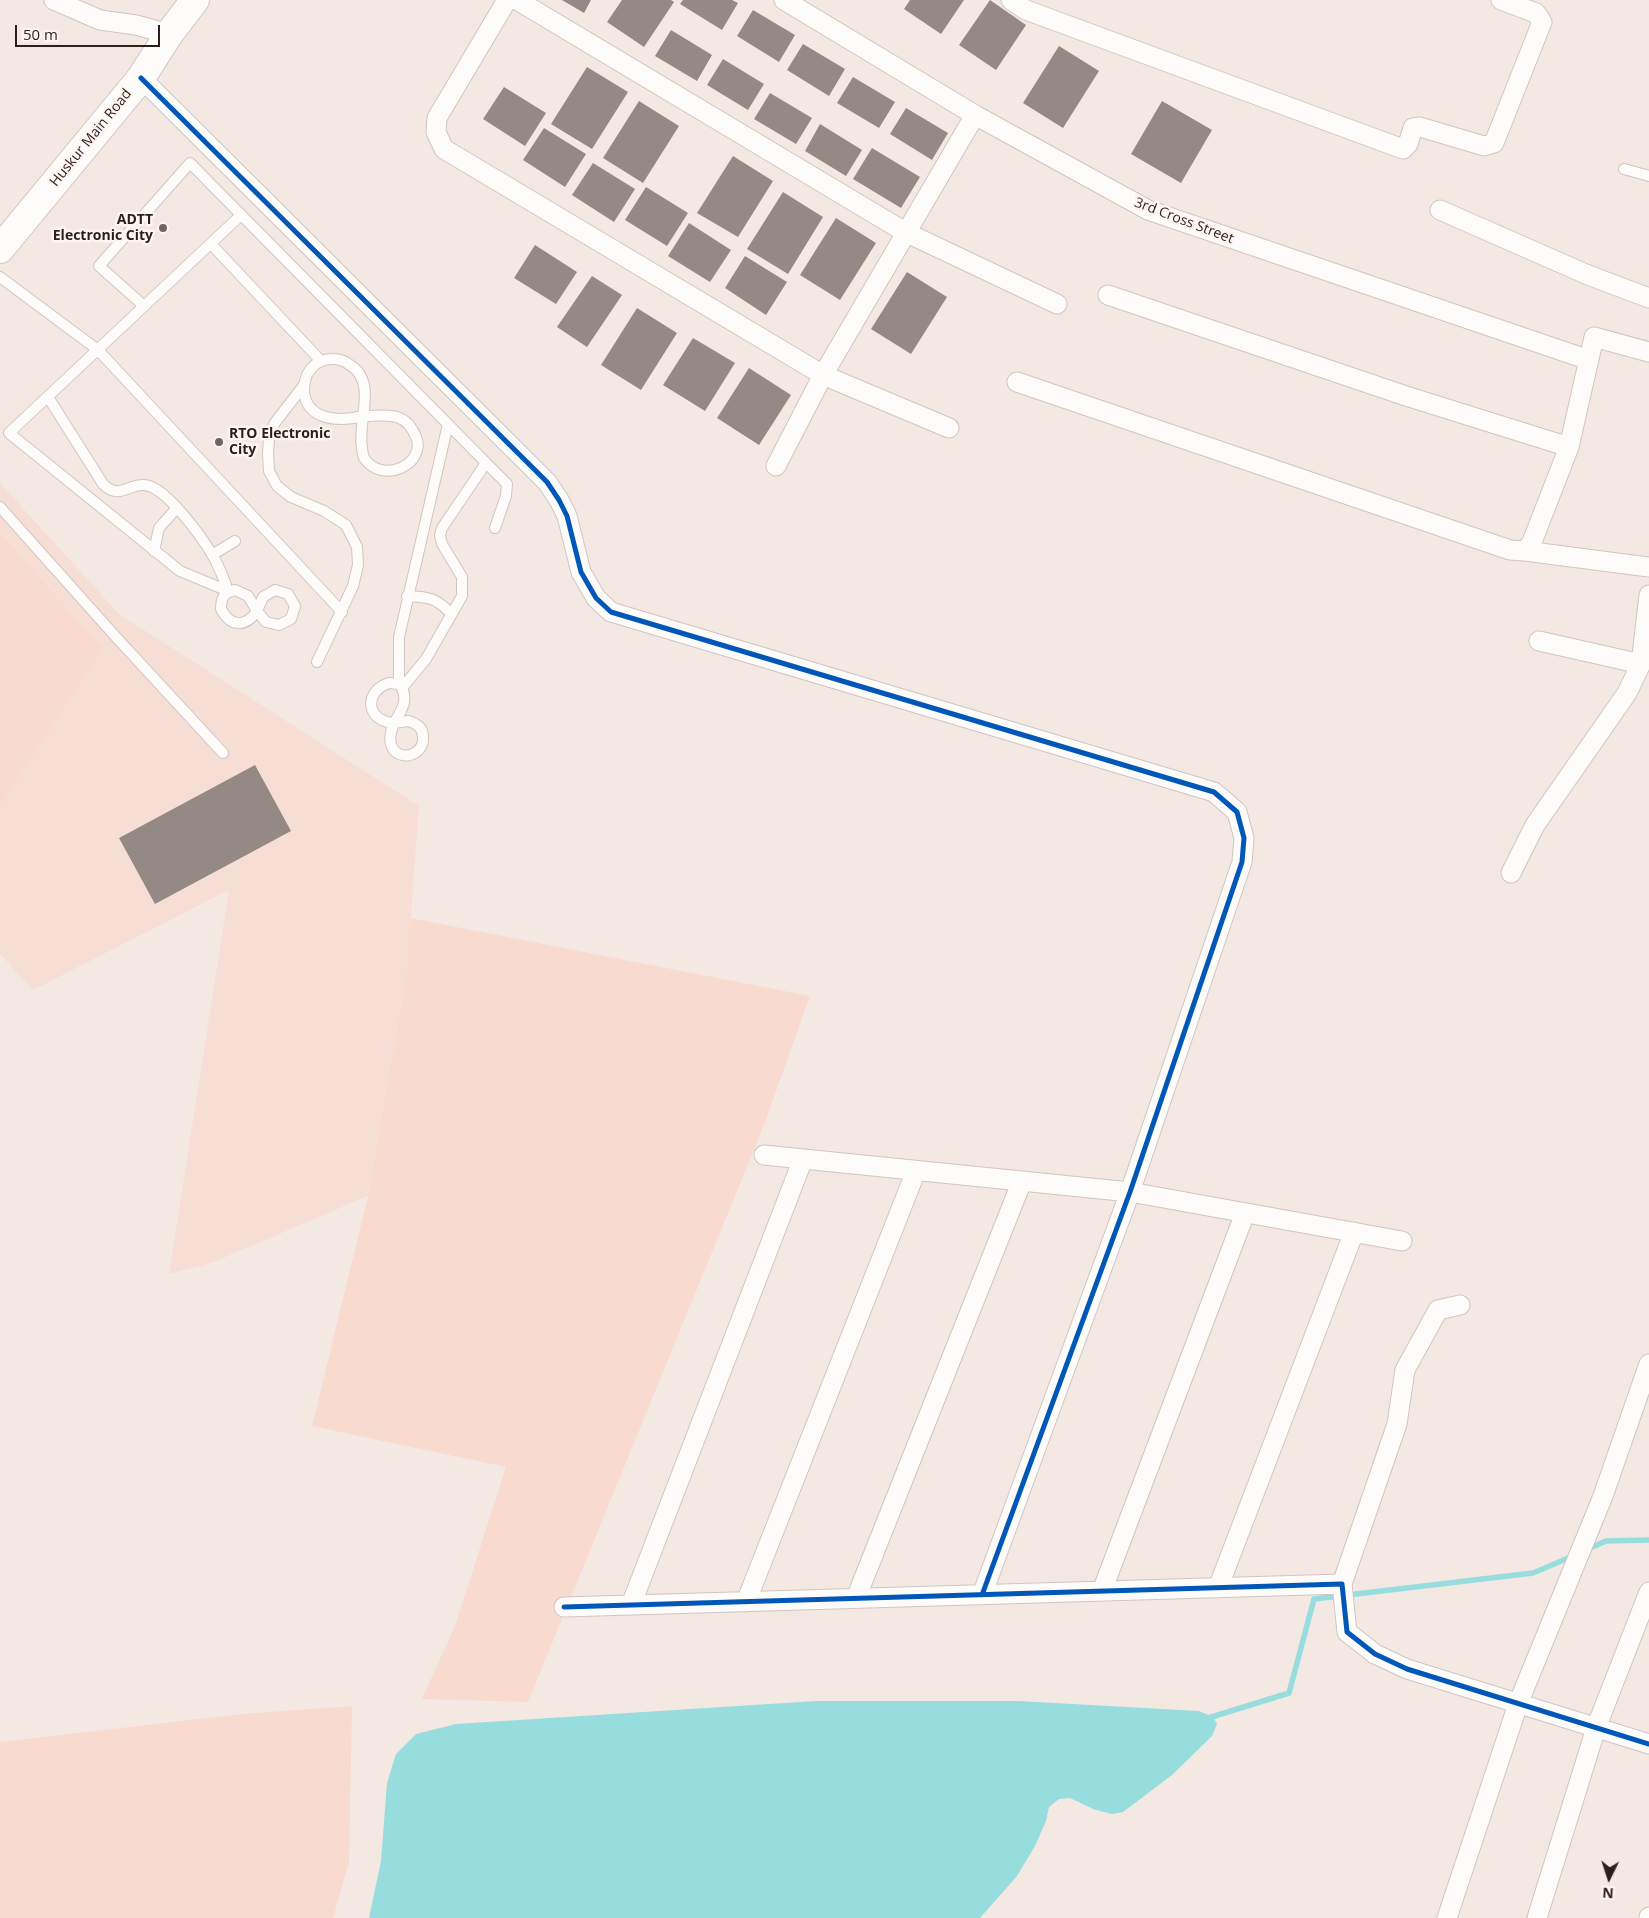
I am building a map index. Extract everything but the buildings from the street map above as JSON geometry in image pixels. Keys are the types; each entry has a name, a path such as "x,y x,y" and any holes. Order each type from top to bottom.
{"main road":[{"name":"Huskur Main Road","path":"0,249 140,78 169,34 196,0"}],"street":[{"path":"54,0 100,20 136,25 169,34"},
{"path":"507,0 437,118 436,132 444,149 823,375 948,428"},
{"path":"517,0 905,232 1057,304"},
{"name":"3rd Cross Street","path":"784,0 975,115 1148,210 1588,360"},
{"path":"1022,3 1403,149 1408,144 1413,128 1420,127 1484,146 1494,143 1542,22 1536,13 1501,0"},
{"path":"140,78 547,482 567,516 582,572 596,598 611,612 1214,792 1237,812 1244,838 1242,862 1130,1192 982,1595"},
{"path":"776,466 823,375 975,115"},
{"path":"1440,210 1588,275 1649,298"},
{"path":"1108,295 1406,396 1569,447"},
{"path":"1525,551 1532,542 1569,447 1594,337 1649,352"},
{"path":"1017,382 1510,550 1649,567"},
{"path":"1511,873 1535,825 1627,693 1641,664 1649,595"},
{"path":"1539,641 1641,664"},
{"path":"764,1155 1130,1192 1402,1241"},
{"path":"632,1605 803,1159"},
{"path":"746,1602 916,1171"},
{"path":"856,1598 1022,1181"},
{"path":"1102,1591 1245,1213"},
{"path":"1218,1588 1354,1232"},
{"path":"1460,1305 1438,1310 1405,1370 1397,1424 1342,1584 1347,1632 1376,1654 1406,1669 1649,1744"},
{"path":"1447,1918 1518,1704 1603,1496 1649,1364"},
{"path":"564,1607 1342,1584"},
{"path":"1537,1918 1596,1728 1649,1592"}],"lane":[{"path":"144,306 99,266 190,163 507,484 506,496 495,528"},
{"path":"1624,169 1649,176"},
{"path":"228,591 223,596 221,609 228,620 238,623 252,619 257,611 248,596 242,592 228,591 180,571 9,433 241,215"},
{"path":"210,244 320,361"},
{"path":"0,277 98,350 342,612"},
{"path":"304,385 305,397 315,412 330,418 348,420 362,416 400,417 410,424 417,440 415,456 406,466 392,472 377,470 364,457 360,440 362,416 366,394 362,379 355,368 343,360 331,359 320,361 310,370 304,385 274,424 268,446 269,471 277,486 292,497 324,511 346,525 357,547 358,565 353,586 317,662"},
{"path":"48,397 96,474 109,490 118,492 140,485 149,486 164,494 177,508 212,555 228,591"},
{"path":"400,686 389,683 381,686 373,696 371,703 373,713 377,718 384,722 394,723 403,710 405,698 400,686 399,637 448,424"},
{"path":"400,686 426,659 462,596 462,577 442,544 440,535 442,528 486,463"},
{"path":"0,507 115,636 223,752"},
{"path":"154,551 159,528 177,508"},
{"path":"212,555 234,541"},
{"path":"408,596 426,597 441,602 451,614"}],"shaded area":[{"path":"0,483 119,614 419,806 407,969 368,1196 214,1262 169,1274 229,890 33,990 0,954 0,807 104,649 0,530"},
{"path":"0,531 104,649 0,807"},
{"path":"410,918 810,996 764,1125 528,1702 422,1699 455,1626 506,1467 312,1426 368,1196 407,969"},
{"path":"352,1706 349,1862 333,1918 0,1918 0,1742 242,1714"}],"water":[{"path":"816,1701 1019,1701 1199,1711 1213,1717 1217,1724 1212,1736 1172,1775 1123,1812 1112,1814 1093,1809 1070,1798 1059,1799 1049,1807 1046,1821 1035,1846 1017,1876 980,1918 369,1918 381,1861 387,1783 396,1754 416,1734 456,1724"}],"waterway":[{"path":"1586,1550 1606,1541 1649,1540"},
{"path":"1205,1719 1289,1693 1314,1599 1533,1573 1573,1556"}],"cycle path":[{"path":"141,78 547,482 567,516 581,572 596,598 611,612 1214,792 1237,812 1244,838 1242,862 1130,1192 982,1595"},
{"path":"564,1607 1342,1584 1347,1632 1375,1654 1407,1669 1649,1744"}],"place":[{"name":"ADTT Electronic City","path":"163,228"},
{"name":"RTO Electronic City","path":"219,442"}]}
